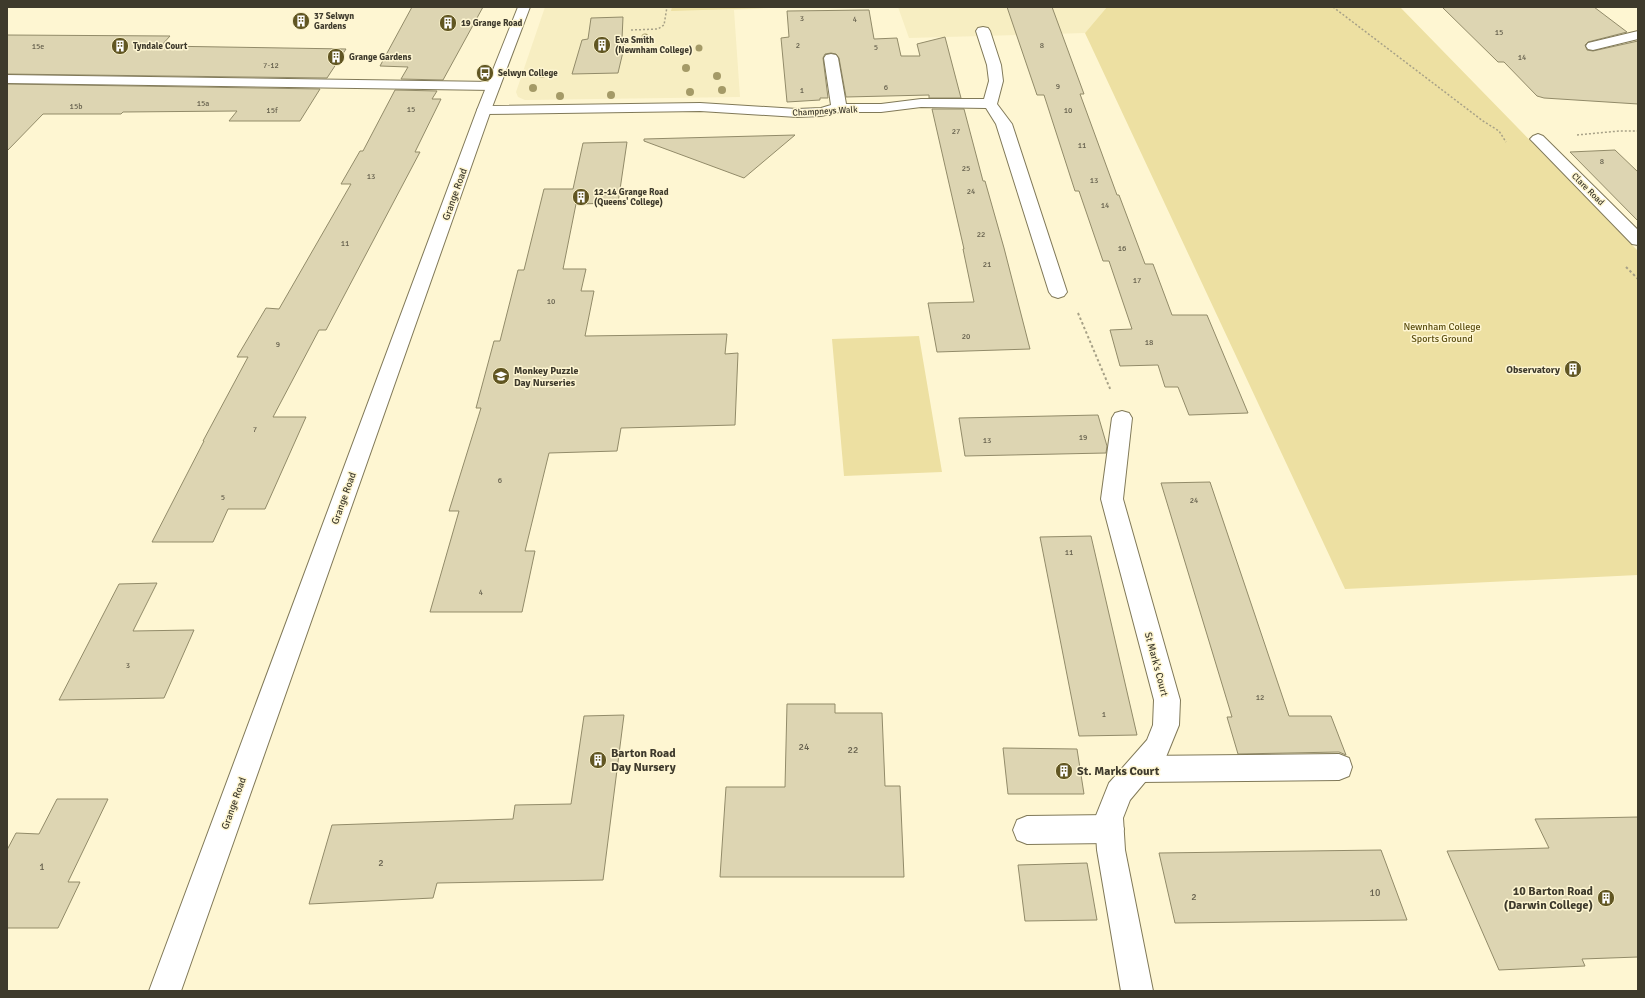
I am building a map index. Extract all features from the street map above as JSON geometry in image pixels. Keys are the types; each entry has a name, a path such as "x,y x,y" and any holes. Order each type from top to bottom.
{"street":[{"name":"Grange Road","path":"165,991 484,110 524,7"},
{"path":"983,31 994,65 996,81 990,104 1004,124 1058,292"},
{"path":"1593,46 1638,35"},
{"path":"831,58 839,108"},
{"path":"187,72 495,82"},
{"path":"7,79 495,82"},
{"name":"Champneys Walk","path":"484,110 700,107 797,113 821,112 839,108 881,108 921,103 990,104"},
{"name":"Clare Road","path":"1538,139 1638,240"},
{"name":"St Mark's Court","path":"1122,418 1112,499 1167,700 1166,725 1157,748 1119,792 1109,818 1111,850 1138,991"},
{"path":"1140,769 1339,767"},
{"path":"1027,830 1110,830"}],"path":[{"path":"631,30 658,29 664,25 667,7"},
{"path":"1333,7 1483,121 1499,131 1507,143"},
{"path":"1538,139 1619,131 1638,131"},
{"path":"1622,262 1638,279"},
{"path":"1058,292 1073,300 1122,418"}],"shaded area":[{"path":"545,7 795,7 734,10 740,97 525,100 518,97 516,92"},
{"path":"898,7 1107,7 1085,33 909,38"}],"green space":[{"path":"672,7 795,7 671,11"},
{"name":"Newnham College Sports Ground","path":"1107,7 1400,7 1638,251 1638,575 1345,589 1085,33"},
{"path":"919,336 942,472 844,476 832,339"}],"building":[{"path":"412,7 483,7 443,80 401,79 408,67 380,66"},
{"path":"1007,7 1052,7 1084,94 1080,94 1117,195 1119,195 1145,264 1153,264 1172,315 1207,315 1248,413 1189,415 1178,387 1165,387 1158,365 1120,366 1110,330 1132,329 1109,261 1103,261 1079,191 1075,191 1044,95 1037,95"},
{"path":"1442,7 1594,7 1627,32 1588,42 1585,45 1587,50 1593,51 1638,41 1638,104 1544,98 1537,96 1504,62 1498,62"},
{"path":"869,10 874,39 897,38 901,56 920,56 917,44 945,37 961,98 929,98 929,95 846,97 839,58 836,54 831,53 825,54 823,58 828,98 820,98 820,100 787,102 781,38 789,37 787,11"},
{"name":"Eva Smith (Newnham College)","path":"623,17 622,39 626,39 618,73 572,74 582,40 588,39 591,18"},
{"path":"7,35 170,36 161,46 346,49 327,78 7,74"},
{"path":"7,84 320,89 300,121 229,121 237,111 123,112 121,114 43,114 7,151"},
{"path":"395,90 437,91 432,99 441,99 415,152 420,152 326,330 319,330 273,417 306,417 265,509 228,509 213,542 152,542 203,441 248,357 237,357 266,308 279,309 351,184 341,184 360,151 363,151"},
{"path":"932,109 964,109 983,181 985,181 1004,248 1030,349 937,352 928,303 974,302 964,249"},
{"path":"795,135 744,178 644,141 644,139"},
{"path":"627,142 618,203 576,204 563,269 586,269 581,291 594,291 585,336 727,334 725,354 738,353 735,425 621,428 617,451 549,453 525,551 535,551 522,612 430,612 459,511 449,511 481,408 476,408 494,341 500,341 518,270 524,270 544,189 573,189 583,143"},
{"path":"1615,150 1638,172 1638,221 1570,152"},
{"path":"1098,415 1107,446 1106,453 965,456 959,418"},
{"path":"1210,482 1289,716 1331,716 1346,755 1339,752 1238,754 1227,717 1232,717 1161,483"},
{"path":"1091,536 1137,735 1079,736 1040,537"},
{"path":"157,583 133,631 194,630 164,698 59,700 119,584"},
{"path":"787,704 835,704 835,713 882,713 885,786 900,786 904,877 720,877 726,787 785,787"},
{"path":"624,715 603,880 437,883 433,898 309,904 332,825 513,819 515,805 571,804 584,716"},
{"path":"1003,748 1077,749 1084,794 1008,794"},
{"path":"57,799 108,799 68,882 80,882 58,928 7,928 7,850 16,833 39,834"},
{"path":"1638,817 1638,957 1582,959 1585,966 1499,970 1447,851 1549,848 1535,819"},
{"path":"1381,850 1407,920 1175,923 1159,853"},
{"path":"1087,863 1097,920 1025,921 1018,865"}],"place":[{"name":"37 Selwyn Gardens","path":"301,21"},
{"name":"19 Grange Road","path":"448,23"},
{"name":"Eva Smith (Newnham College)","path":"602,45"},
{"name":"Tyndale Court","path":"120,46"},
{"name":"Grange Gardens","path":"336,57"},
{"name":"Selwyn College","path":"485,73"},
{"name":"12-14 Grange Road (Queens' College)","path":"581,197"},
{"name":"Observatory","path":"1573,369"},
{"name":"Monkey Puzzle Day Nurseries","path":"501,376"},
{"name":"Barton Road Day Nursery","path":"598,760"},
{"name":"St. Marks Court","path":"1064,771"},
{"name":"10 Barton Road (Darwin College)","path":"1606,898"}]}
